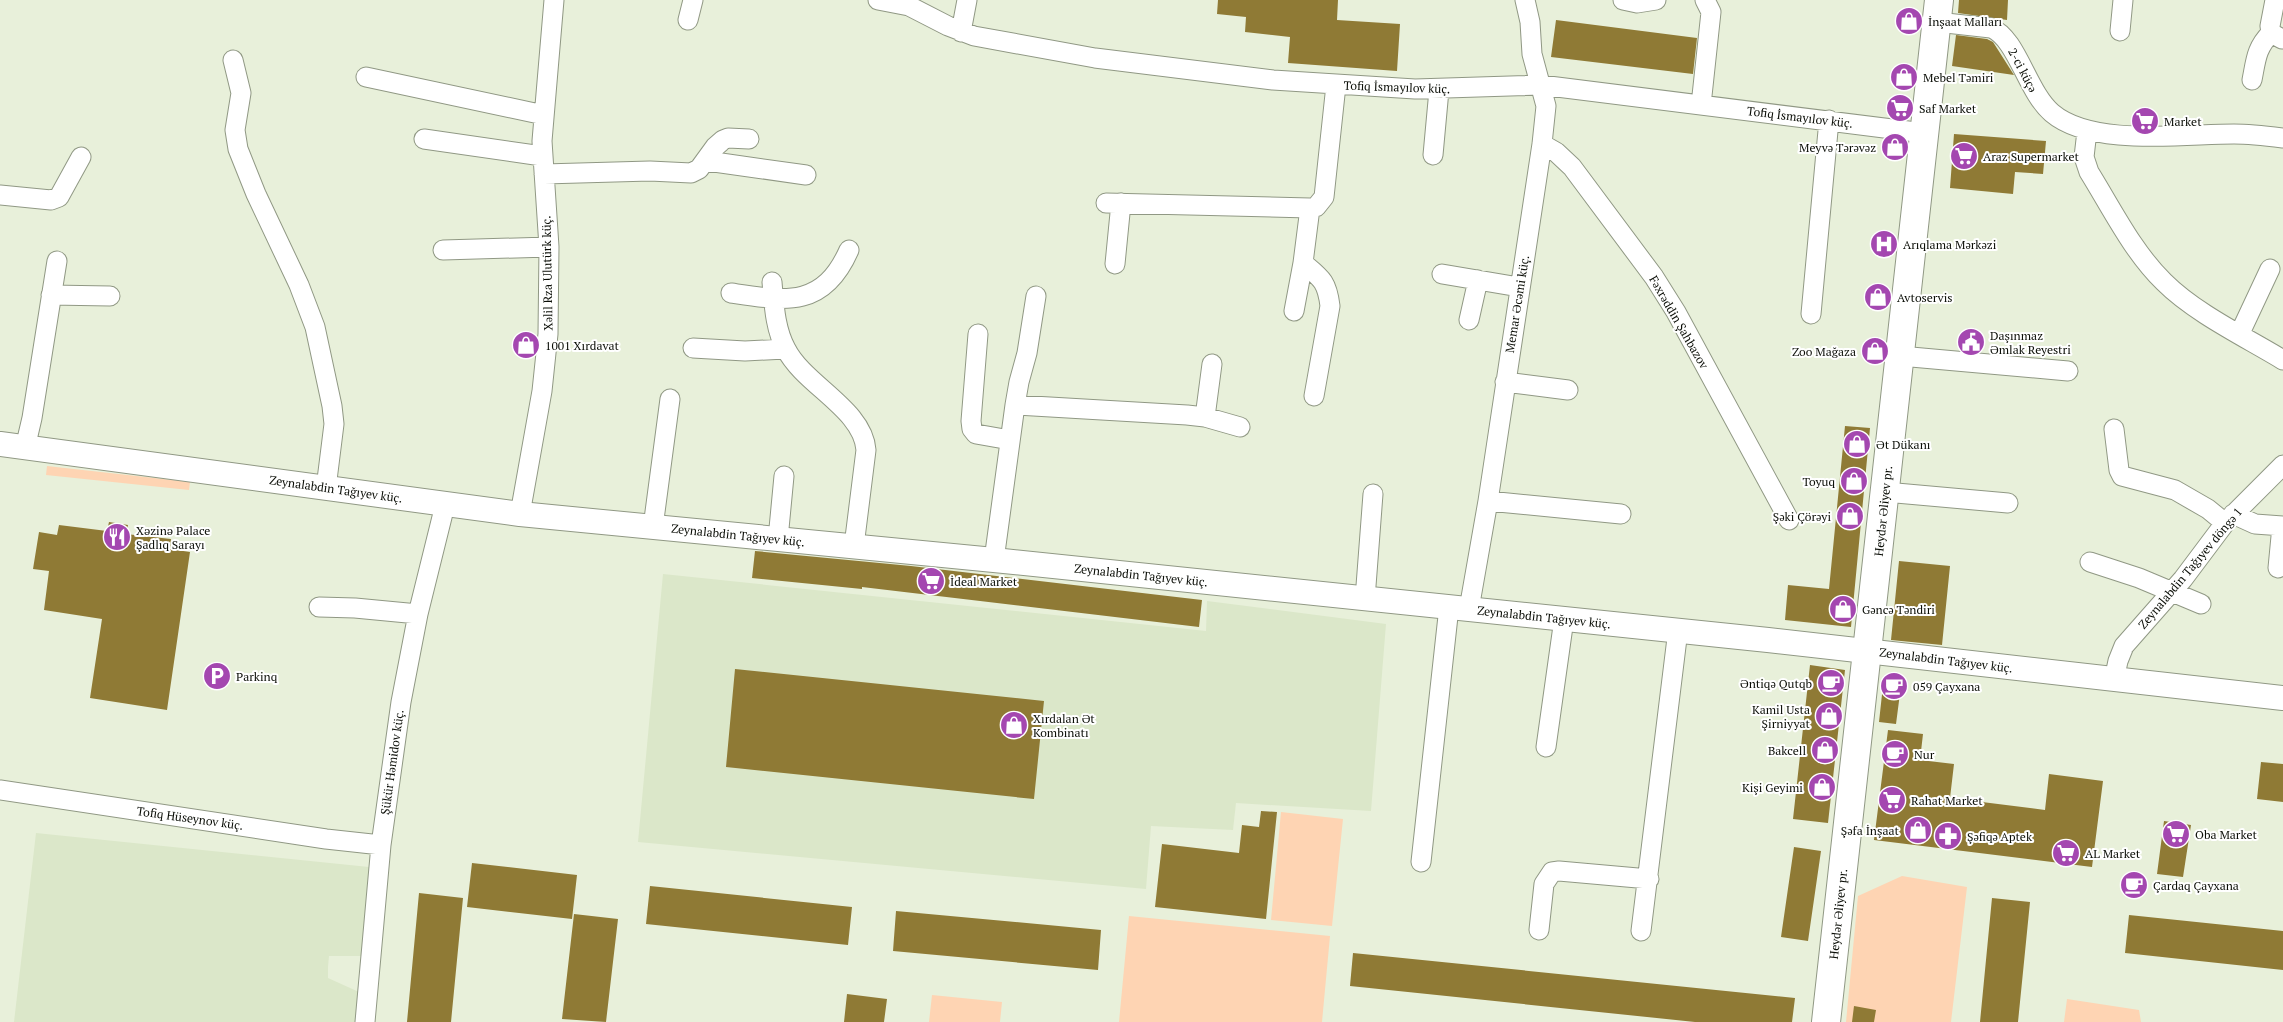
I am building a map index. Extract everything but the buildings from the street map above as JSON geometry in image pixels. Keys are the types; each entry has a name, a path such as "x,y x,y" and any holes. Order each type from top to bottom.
{"main road":[{"name":"Heydər Əliyev pr.","path":"1826,1022 1938,11"}],"street":[{"name":"Xəlil Rza Ulutürk küç.","path":"520,514 542,391 548,334 549,246 543,165 544,115 554,0"},
{"path":"688,20 693,0"},
{"name":"Tofiq İsmayılov küç.","path":"878,0 909,6 961,32 974,36 1095,58 1273,80 1336,85 1439,90 1541,85 1924,133"},
{"path":"961,32 967,0"},
{"name":"Memar Əcəmi küç.","path":"1421,862 1459,608 1488,502 1542,144 1546,106 1541,85 1535,72 1530,22 1525,0"},
{"path":"1623,0 1637,3 1656,0"},
{"path":"1701,105 1711,12 1705,0"},
{"path":"2120,31 2123,0"},
{"path":"2252,80 2258,51 2262,42 2277,36 2275,0"},
{"name":"2-ci küçə","path":"1938,11 1998,31 2010,45 2031,88 2041,102 2053,114 2087,131 2166,137 2234,134 2283,138"},
{"path":"233,60 240,93 235,130 238,149 256,194 302,293 315,327 334,424 326,488"},
{"path":"366,77 544,115"},
{"path":"1114,264 1113,203 1316,207 1324,198 1336,85"},
{"path":"1433,155 1439,90"},
{"path":"1811,314 1830,120"},
{"path":"2087,131 2084,157 2089,172 2144,258 2164,282 2184,300 2283,360"},
{"path":"424,139 543,165 691,173 699,169 707,161 715,147 723,140 728,138 749,139"},
{"name":"Fəxrəddin Şahbazov","path":"1542,144 1556,152 1572,167 1654,277 1676,312 1789,520"},
{"path":"0,195 51,200 60,197 81,157"},
{"path":"707,161 806,175"},
{"path":"1294,311 1303,263 1310,208"},
{"path":"443,250 549,246"},
{"path":"730,293 773,290 806,295 822,289 841,267 848,250"},
{"path":"25,448 32,418 57,261"},
{"path":"1303,263 1324,280 1330,306 1314,396"},
{"path":"2240,333 2270,269"},
{"path":"1442,274 1519,287"},
{"path":"1469,320 1478,280"},
{"path":"773,290 774,311 785,349 796,364 857,425 865,438 866,450 854,546"},
{"path":"52,295 110,296"},
{"path":"994,560 1018,382 1027,354 1036,296"},
{"path":"978,334 971,421 972,429 976,434 1010,440"},
{"path":"694,348 745,351 785,349"},
{"path":"1900,356 2068,371"},
{"path":"1205,417 1212,364"},
{"path":"1505,382 1568,390"},
{"path":"653,527 670,399"},
{"path":"1015,405 1131,410 1205,417 1240,427"},
{"path":"2114,429 2119,470 2122,476 2174,490 2229,519 2255,524 2282,526 2278,568"},
{"name":"Zeynalabdin Tağıyev küç.","path":"0,444 520,514 1678,630 2283,698"},
{"name":"Zeynalabdin Tağıyev döngə 1","path":"2114,680 2124,646 2171,592 2229,519 2283,465"},
{"path":"778,539 784,476"},
{"path":"1885,492 2008,503"},
{"path":"1365,599 1373,494"},
{"path":"1488,502 1621,514"},
{"name":"Şükür Həmidov küç.","path":"365,1022 381,845 400,702 418,614 445,505"},
{"path":"2090,562 2139,578 2201,604"},
{"path":"319,608 355,608 418,614"},
{"path":"1546,747 1564,619"},
{"path":"1641,931 1678,630"},
{"name":"Tofiq Hüseynov küç.","path":"0,790 326,839 381,845"},
{"path":"1539,930 1544,884 1552,872 1649,878"}],"shaded area":[{"path":"47,466 190,482 189,490 46,475"},
{"path":"663,574 1206,631 1207,601 1386,624 1371,811 1236,803 1233,830 1151,826 1146,889 638,842"},
{"path":"1281,812 1343,819 1332,926 1271,920"},
{"path":"36,833 369,867 361,956 329,956 328,967 328,978 359,992 356,1022 14,1022"},
{"path":"1902,876 1967,887 1951,1022 1846,1022 1858,896"},
{"path":"1129,916 1330,936 1322,1022 1119,1022"},
{"path":"932,995 1002,1002 1000,1022 929,1022"},
{"path":"2067,999 2139,1010 2141,1022 2064,1022"}],"place":[{"name":"İnşaat Malları","path":"1909,21"},
{"name":"Mebel Təmiri","path":"1904,77"},
{"name":"Saf Market","path":"1900,108"},
{"name":"Market","path":"2145,121"},
{"name":"Meyvə Tərəvəz","path":"1895,147"},
{"name":"Araz Supermarket","path":"1964,156"},
{"name":"Arıqlama Mərkəzi","path":"1884,244"},
{"name":"Avtoservis","path":"1878,297"},
{"name":"Daşınmaz Əmlak Reyestri","path":"1971,342"},
{"name":"1001 Xırdavat","path":"526,345"},
{"name":"Zoo Mağaza","path":"1875,351"},
{"name":"Ət Dükanı","path":"1857,444"},
{"name":"Toyuq","path":"1854,481"},
{"name":"Şəki Çörəyi","path":"1850,516"},
{"name":"Xәzinә Palace Şadlıq Sarayı","path":"117,537"},
{"name":"İdeal Market","path":"931,581"},
{"name":"Gəncə Təndiri","path":"1843,609"},
{"name":"Parkinq","path":"217,676"},
{"name":"Əntiqə Qutqb","path":"1831,683"},
{"name":"059 Çayxana","path":"1894,686"},
{"name":"Kamil Usta Şirniyyat","path":"1829,716"},
{"name":"Xırdalan Ət Kombinatı","path":"1014,725"},
{"name":"Bakcell","path":"1825,750"},
{"name":"Nur","path":"1895,754"},
{"name":"Kişi Geyimi","path":"1822,787"},
{"name":"Rahat Market","path":"1892,800"},
{"name":"Şəfa İnşaat","path":"1918,830"},
{"name":"Oba Market","path":"2176,834"},
{"name":"Şəfiqə Aptek","path":"1948,836"},
{"name":"AL Market","path":"2066,853"},
{"name":"Çardaq Çayxana","path":"2134,885"}]}
